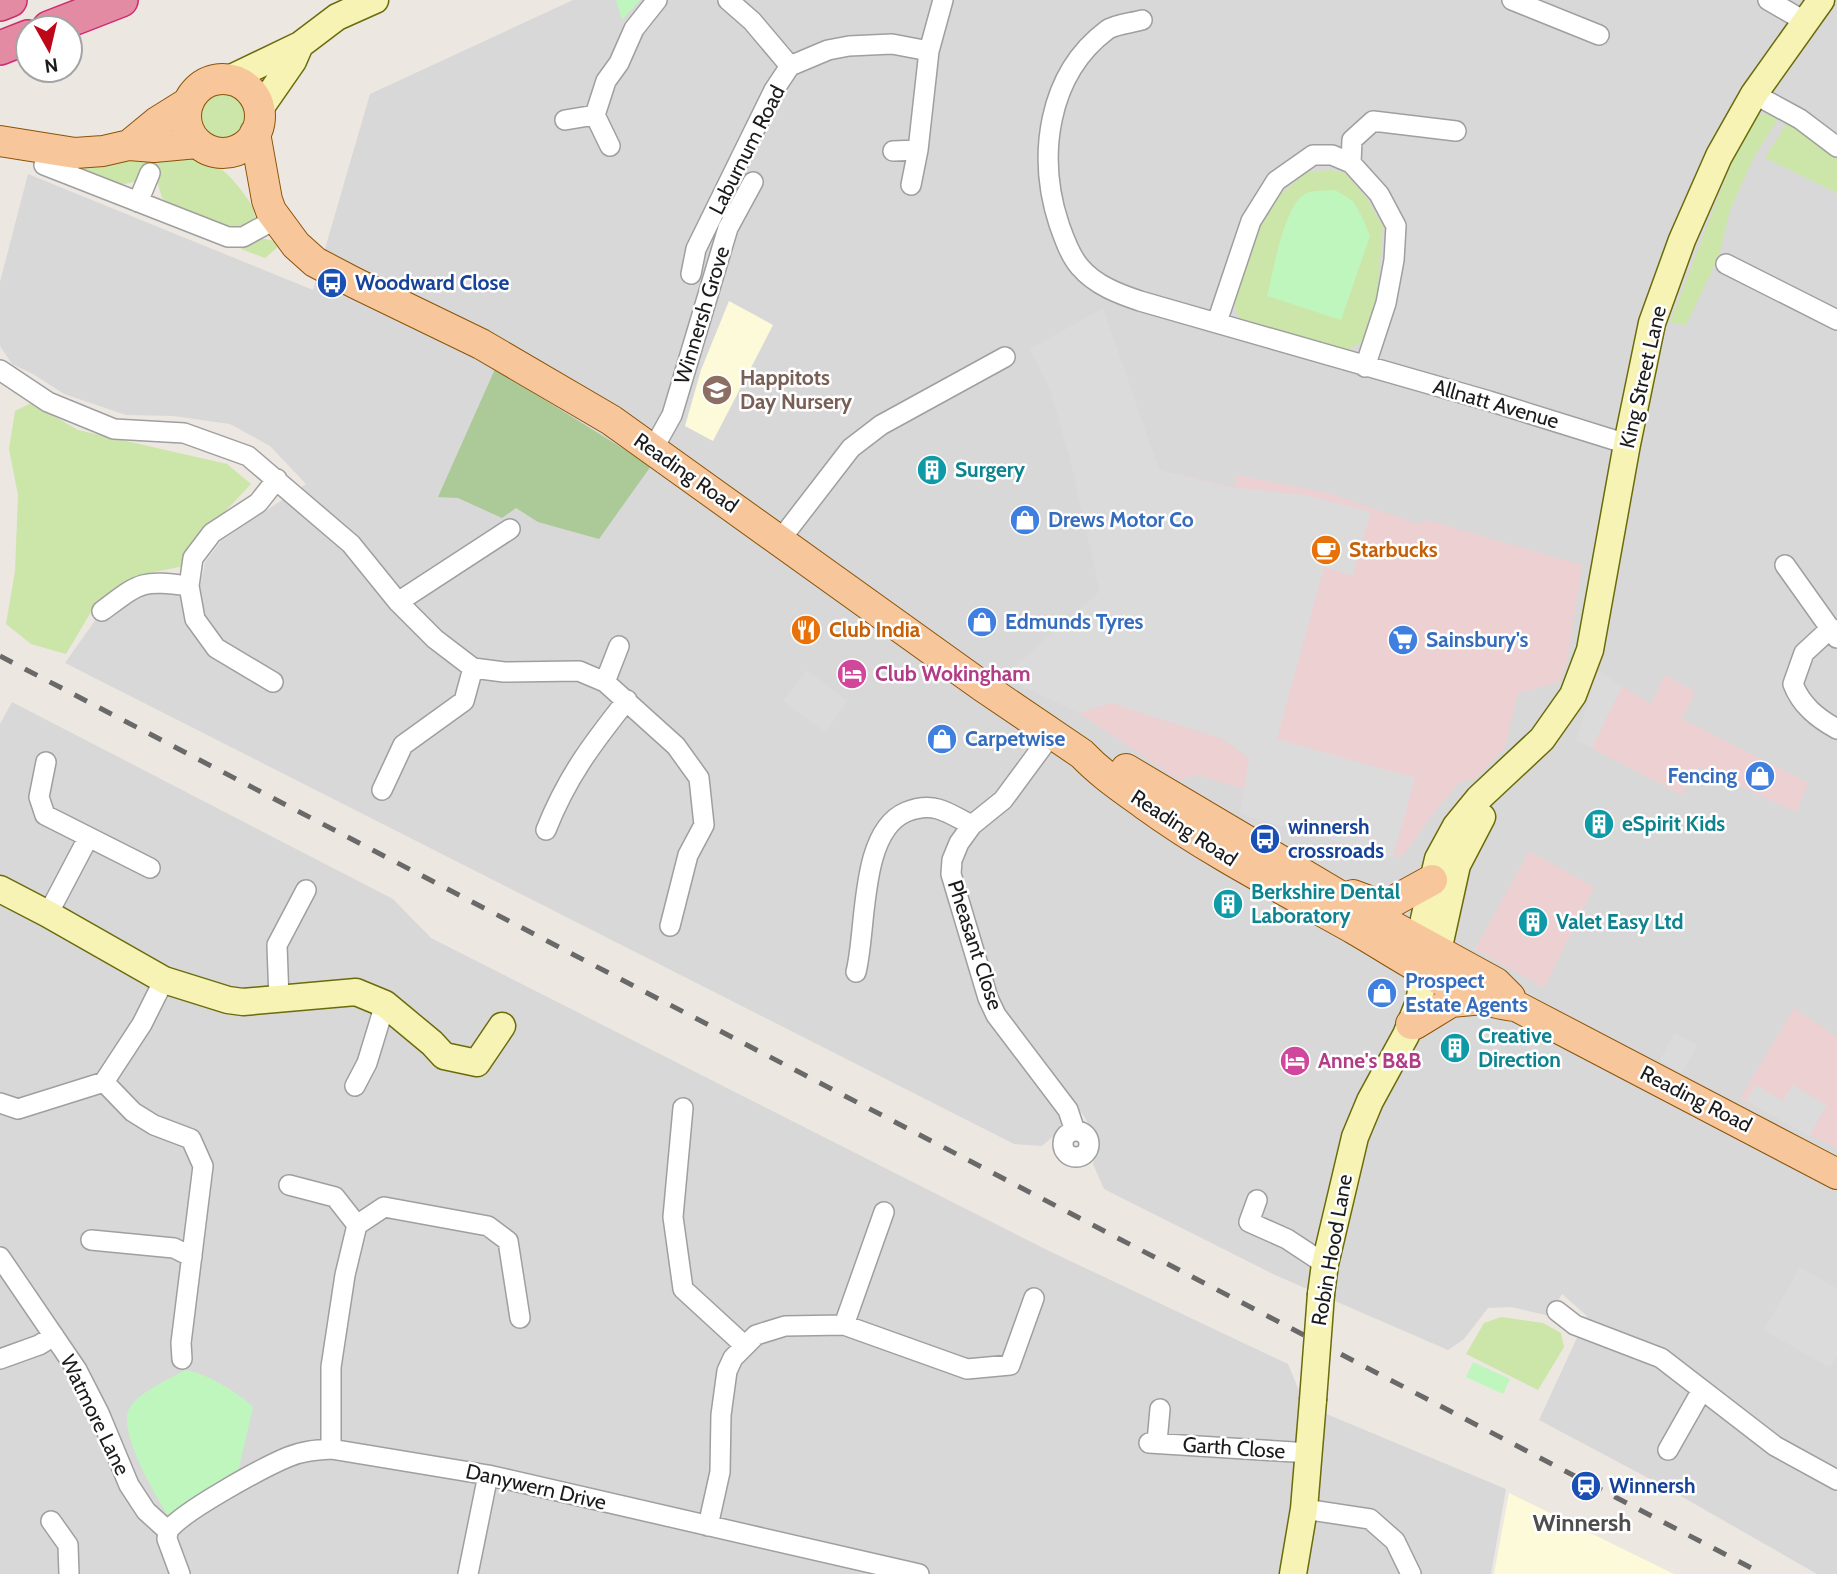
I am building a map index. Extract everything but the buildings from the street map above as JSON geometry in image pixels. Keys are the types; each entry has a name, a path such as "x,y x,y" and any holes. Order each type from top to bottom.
{"highway":[{"path":"0,4 10,0"},
{"path":"84,14 121,0"}],"main road":[{"path":"227,80 300,46 337,17 375,0"},
{"name":"King Street Lane","path":"1429,954 1424,919 1432,880 1438,859 1456,826 1479,798 1537,744 1561,715 1583,673 1590,650 1626,444 1652,323 1682,240 1719,156 1754,94 1821,0"},
{"path":"12,145 75,153 103,151 129,145 242,148 300,46"},
{"path":"129,145 189,102 202,86 217,80 227,80 247,89 256,100 257,121"},
{"path":"189,102 187,124 210,148"},
{"name":"Reading Road","path":"257,121 271,209"},
{"name":"Reading Road","path":"210,148 271,209 296,245 315,262 504,356 572,396 785,534 1051,735 1082,754 1096,769 1178,829 1429,954 1496,983 1507,992 1516,1006"},
{"name":"Reading Road","path":"1082,754 1105,759 1126,769 1328,890 1429,954 1483,999 1500,1005 1516,1006 1837,1174"},
{"name":"King Street Lane","path":"1429,954 1458,865 1474,831 1511,767"},
{"path":"1328,890 1385,903 1400,899 1432,880"},
{"path":"0,889 164,980 228,1000 279,1000 356,992 385,1004 444,1056 477,1063 502,1026"},
{"name":"Robin Hood Lane","path":"1293,1574 1310,1453 1312,1400 1325,1264 1355,1137 1370,1101 1411,1024 1419,1002 1429,954"},
{"path":"1411,1024 1451,1002 1483,999"}],"street":[{"path":"610,146 595,115 606,81 619,63 634,29 657,0"},
{"name":"Laburnum Road","path":"728,0 752,21 790,66"},
{"path":"911,185 918,150 929,51 943,0"},
{"path":"1512,0 1554,8 1599,35"},
{"path":"1768,0 1806,22"},
{"name":"Allnatt Avenue","path":"1142,20 1106,24 1071,67 1053,114 1048,152 1051,200 1065,239 1080,268 1111,291 1365,367 1500,404 1626,444"},
{"name":"Laburnum Road","path":"691,274 696,249 774,90 790,66 828,50 849,46 892,44 929,51"},
{"path":"1754,94 1800,119 1837,147"},
{"path":"565,120 595,115"},
{"path":"1351,163 1352,140 1373,121 1456,131"},
{"path":"12,145 138,201 235,238 250,234 271,209"},
{"path":"893,151 918,150"},
{"path":"1217,322 1251,221 1276,181 1313,155 1332,155 1351,163 1379,194 1396,226 1394,260 1385,303 1365,367"},
{"path":"138,201 150,173"},
{"name":"Winnersh Grove","path":"653,449 672,415 728,228 753,182"},
{"path":"1726,264 1837,320"},
{"path":"785,534 851,448 881,425 1004,357"},
{"path":"0,370 48,402 114,429 184,433 248,456 351,544 398,603 435,639 473,668 504,672 579,671 605,682 627,700 677,746 699,778 704,825 688,855 670,926"},
{"path":"274,682 216,648 195,619 189,586 193,558 212,533 258,503 277,480"},
{"path":"398,603 510,528"},
{"path":"1785,565 1834,633 1804,653 1793,684 1798,699 1822,721 1837,729"},
{"path":"102,611 136,586 154,581 189,586"},
{"path":"605,682 619,646"},
{"path":"382,790 403,745 464,701 473,668"},
{"path":"546,830 558,799 584,754 627,700"},
{"name":"Pheasant Close","path":"1051,735 1003,800 972,825 959,843 952,860 951,874 988,998 996,1015 1068,1111 1074,1130"},
{"path":"46,762 39,797 45,815 150,868"},
{"path":"856,972 862,950 862,921 871,864 879,842 895,817 916,808 937,808 972,825"},
{"path":"48,914 88,838"},
{"path":"279,1000 277,946 306,890"},
{"path":"0,1103 18,1108 104,1082 142,1024 164,980"},
{"path":"355,1086 367,1063 385,1004"},
{"path":"104,1082 133,1112 154,1125 191,1139 203,1166 181,1343 182,1359"},
{"path":"683,1108 673,1217 683,1289 744,1345"},
{"path":"289,1185 335,1197 357,1225"},
{"path":"1257,1200 1250,1222 1287,1239 1325,1264"},
{"path":"331,1449 331,1367 345,1275 357,1225 384,1206 488,1226 508,1241 520,1318"},
{"path":"844,1325 884,1212"},
{"path":"91,1240 174,1248 192,1257"},
{"name":"Watmore Lane","path":"0,1257 77,1370 99,1413 129,1485 146,1511 168,1531"},
{"path":"708,1526 720,1472 721,1415 727,1371 733,1358 756,1335 785,1326 844,1325 967,1369 1010,1365 1034,1298"},
{"path":"1557,1311 1575,1325 1661,1359 1775,1446 1837,1480"},
{"path":"0,1359 39,1345 54,1336"},
{"path":"1668,1450 1702,1390"},
{"name":"Garth Close","path":"1160,1409 1153,1443 1310,1453"},
{"name":"Danywern Drive","path":"168,1531 172,1525 200,1505 289,1457 310,1450 331,1449 488,1475 919,1574"},
{"path":"468,1574 488,1475"},
{"path":"1304,1508 1370,1519 1395,1541 1414,1573"},
{"path":"51,1521 68,1545 69,1574"},
{"path":"168,1531 167,1539 180,1574"}],"shaded area":[{"path":"573,0 1837,0 1837,1574 1817,1574 1665,1487 1539,1420 1587,1316 1562,1294 1550,1316 1511,1307 1488,1308 1464,1339 1448,1350 1275,1275 1104,1189 1093,1164 1098,1149 1094,1132 1081,1112 1042,1146 1014,1144 65,663 96,619 136,593 199,592 205,562 221,541 306,484 270,446 230,424 173,416 126,415 64,394 12,364 0,346 0,282 28,174 313,290 370,94"},
{"name":"Happitots Day Nursery","path":"729,301 773,325 713,441 685,426 701,370"},
{"path":"1103,308 1159,470 1229,487 1305,495 1371,512 1352,576 1324,567 1277,739 1415,778 1393,857 1240,814 1249,758 1222,739 1111,703 1079,713 1003,677 1100,591 1070,459 1049,387 1030,349"},
{"path":"1030,349 1153,454 1159,470 1234,487 1237,475 1328,493 1418,524 1427,520 1582,565 1567,663 1559,682 1518,693 1505,747 1477,777 1459,783 1433,813 1403,856 1393,857 1240,814 1244,789 1197,775 1179,780 1079,713 1003,677 1100,591 1070,459 1049,387"},
{"path":"807,670 848,701 825,732 783,701"},
{"path":"1598,671 1651,704 1665,675 1695,692 1682,719 1808,783 1796,812 1699,767 1682,795 1576,740"},
{"path":"1598,671 1622,686 1592,748 1576,740"},
{"path":"12,702 393,899 431,938 1045,1249 1288,1364 1305,1405 1506,1489 1491,1574 0,1574 0,724"},
{"path":"1529,851 1594,887 1544,988 1475,949"},
{"path":"1794,1008 1837,1037 1837,1149 1740,1099"},
{"path":"1675,1033 1697,1045 1682,1073 1659,1061"},
{"path":"1755,1085 1783,1101 1793,1085 1827,1105 1809,1136 1746,1101"},
{"path":"1800,1267 1837,1288 1837,1356 1830,1368 1764,1330"},
{"path":"1509,1493 1674,1574 1494,1574"}],"green space":[{"path":"616,0 640,0 622,20"},
{"path":"223,91 241,98 248,116 241,134 223,141 205,134 198,116 205,98"},
{"path":"1775,115 1778,119 1754,157 1730,210 1719,256 1686,325 1670,323 1740,140 1756,116"},
{"path":"1788,121 1825,146 1837,159 1837,193 1765,158"},
{"path":"146,157 190,157 212,163 233,180 247,198 254,211 254,224 234,233 171,206 162,198 156,177 120,185 33,163 33,160 103,164"},
{"path":"1331,170 1345,173 1366,197 1383,226 1377,297 1363,341 1340,354 1240,322 1231,295 1255,227 1277,197 1307,172"},
{"path":"1335,190 1353,201 1370,236 1341,320 1267,296 1286,224 1299,199 1307,193"},
{"path":"261,238 274,241 279,246 265,258 241,249 241,245"},
{"path":"495,369 651,466 599,539 538,522 516,508 502,518 458,498 438,497"},
{"path":"31,403 78,430 227,464 251,484 187,552 184,566 135,576 94,607 66,654 31,644 6,624 15,571 18,495 9,449 15,411"},
{"path":"1501,1317 1543,1323 1561,1333 1564,1347 1538,1390 1466,1354 1484,1323"},
{"path":"1473,1362 1510,1379 1503,1394 1466,1377"},
{"path":"185,1370 221,1384 253,1407 237,1476 179,1510 167,1514 138,1460 127,1416 131,1406 142,1395"}],"railway":[{"path":"0,656 1763,1574"}],"place":[{"name":"Woodward Close","path":"332,283"},
{"name":"Happitots Day Nursery","path":"717,390"},
{"name":"Surgery","path":"932,470"},
{"name":"Drews Motor Co","path":"1025,520"},
{"name":"Starbucks","path":"1326,550"},
{"name":"Edmunds Tyres","path":"982,622"},
{"name":"Club India","path":"806,630"},
{"name":"Sainsbury's","path":"1403,640"},
{"name":"Club Wokingham","path":"852,674"},
{"name":"Carpetwise","path":"942,739"},
{"name":"Fencing","path":"1760,776"},
{"name":"eSpirit Kids","path":"1599,824"},
{"name":"winnersh crossroads","path":"1265,839"},
{"name":"Berkshire Dental Laboratory","path":"1228,904"},
{"name":"Valet Easy Ltd","path":"1533,922"},
{"name":"Prospect Estate Agents","path":"1382,993"},
{"name":"Creative Direction","path":"1455,1048"},
{"name":"Anne's B&B","path":"1295,1061"},
{"name":"Winnersh","path":"1586,1486"}],"district":[{"name":"Winnersh","path":"1582,1523"}]}
